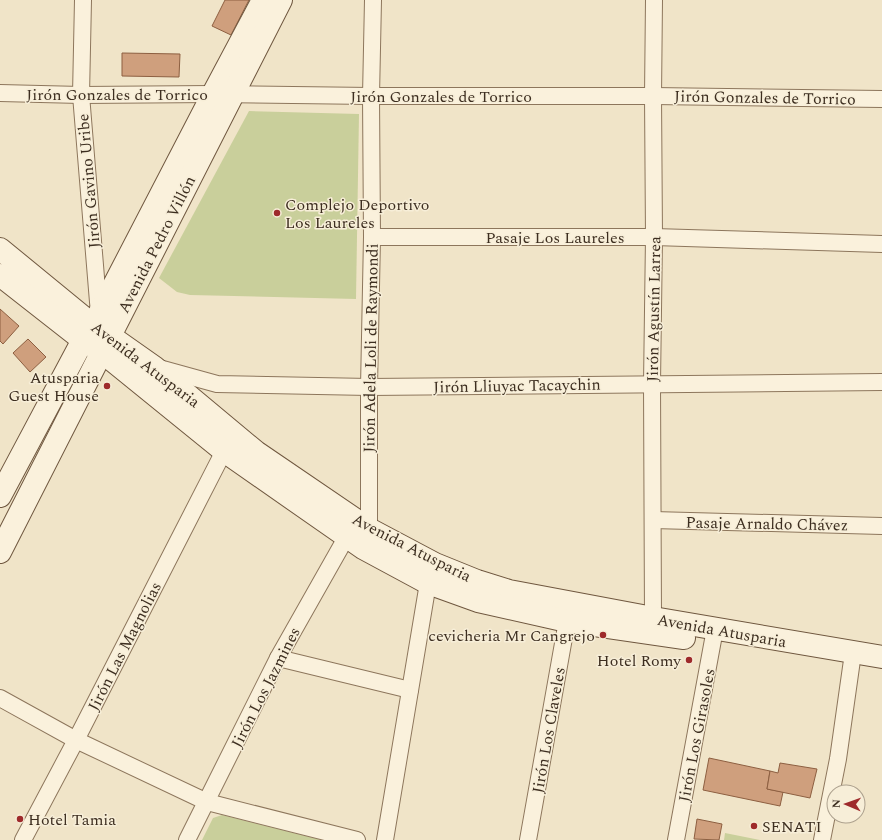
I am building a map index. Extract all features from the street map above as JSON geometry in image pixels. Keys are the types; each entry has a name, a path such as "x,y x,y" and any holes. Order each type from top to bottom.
{"main road":[{"name":"Avenida Pedro Villón","path":"0,496 97,333 222,94 263,0"},
{"name":"Avenida Pedro Villón","path":"222,94 281,0"},
{"name":"Avenida Atusparia","path":"0,250 97,333 224,451 363,548 428,583 478,601 567,620 714,636 852,660 882,672"},
{"name":"Avenida Atusparia","path":"0,275 154,367 256,452 369,529 436,564 483,583 509,591 653,618 714,636"},
{"name":"Avenida Pedro Villón","path":"0,552 97,333"},
{"name":"Avenida Atusparia","path":"852,660 882,657"}],"street":[{"name":"Jirón Gavino Uribe","path":"83,0 81,95 97,333"},
{"name":"Jirón Adela Loli de Raymondi","path":"369,529 369,387 372,237 371,96 373,0"},
{"name":"Jirón Agustín Larrea","path":"653,618 652,384 654,237 654,0"},
{"name":"Jirón Gonzales de Torrico","path":"0,93 81,95 222,94 371,96 653,96 882,99"},
{"name":"Pasaje Los Laureles","path":"372,237 654,237 882,244"},
{"name":"Jirón Lliuyac Tacaychin","path":"154,367 217,384 369,387 882,382"},
{"name":"Jirón Las Magnolias","path":"23,840 224,451"},
{"name":"Pasaje Arnaldo Chávez","path":"653,520 882,526"},
{"name":"Jirón Los Jazmines","path":"187,840 278,658 347,536"},
{"path":"385,840 428,583"},
{"name":"Jirón Los Claveles","path":"528,840 567,620"},
{"name":"Jirón Los Girasoles","path":"676,840 714,636"},
{"path":"278,658 410,690"},
{"path":"822,840 838,759 852,660"},
{"path":"0,698 76,740 207,802 356,840"}],"green space":[{"path":"249,111 359,114 356,299 190,295 177,292 159,278"},
{"path":"222,815 322,840 202,840 213,818"},
{"path":"725,833 760,840 724,840"}],"building":[{"path":"225,0 249,0 231,35 212,26"},
{"path":"122,53 180,54 179,77 122,76"},
{"path":"0,309 19,326 3,344 0,341"},
{"path":"28,339 46,357 30,372 13,353"},
{"path":"709,758 770,771 767,789 783,792 780,806 703,790"},
{"path":"780,763 817,769 810,798 767,789 770,771 778,773"},
{"path":"697,819 722,824 719,840 694,839"}],"place":[{"name":"Complejo Deportivo Los Laureles","path":"277,213"},
{"name":"Atusparia Guest House","path":"107,386"},
{"name":"cevicheria Mr Cangrejo","path":"603,635"},
{"name":"Hotel Romy","path":"689,660"},
{"name":"Hotel Tamia","path":"20,819"},
{"name":"SENATI","path":"754,826"}]}
